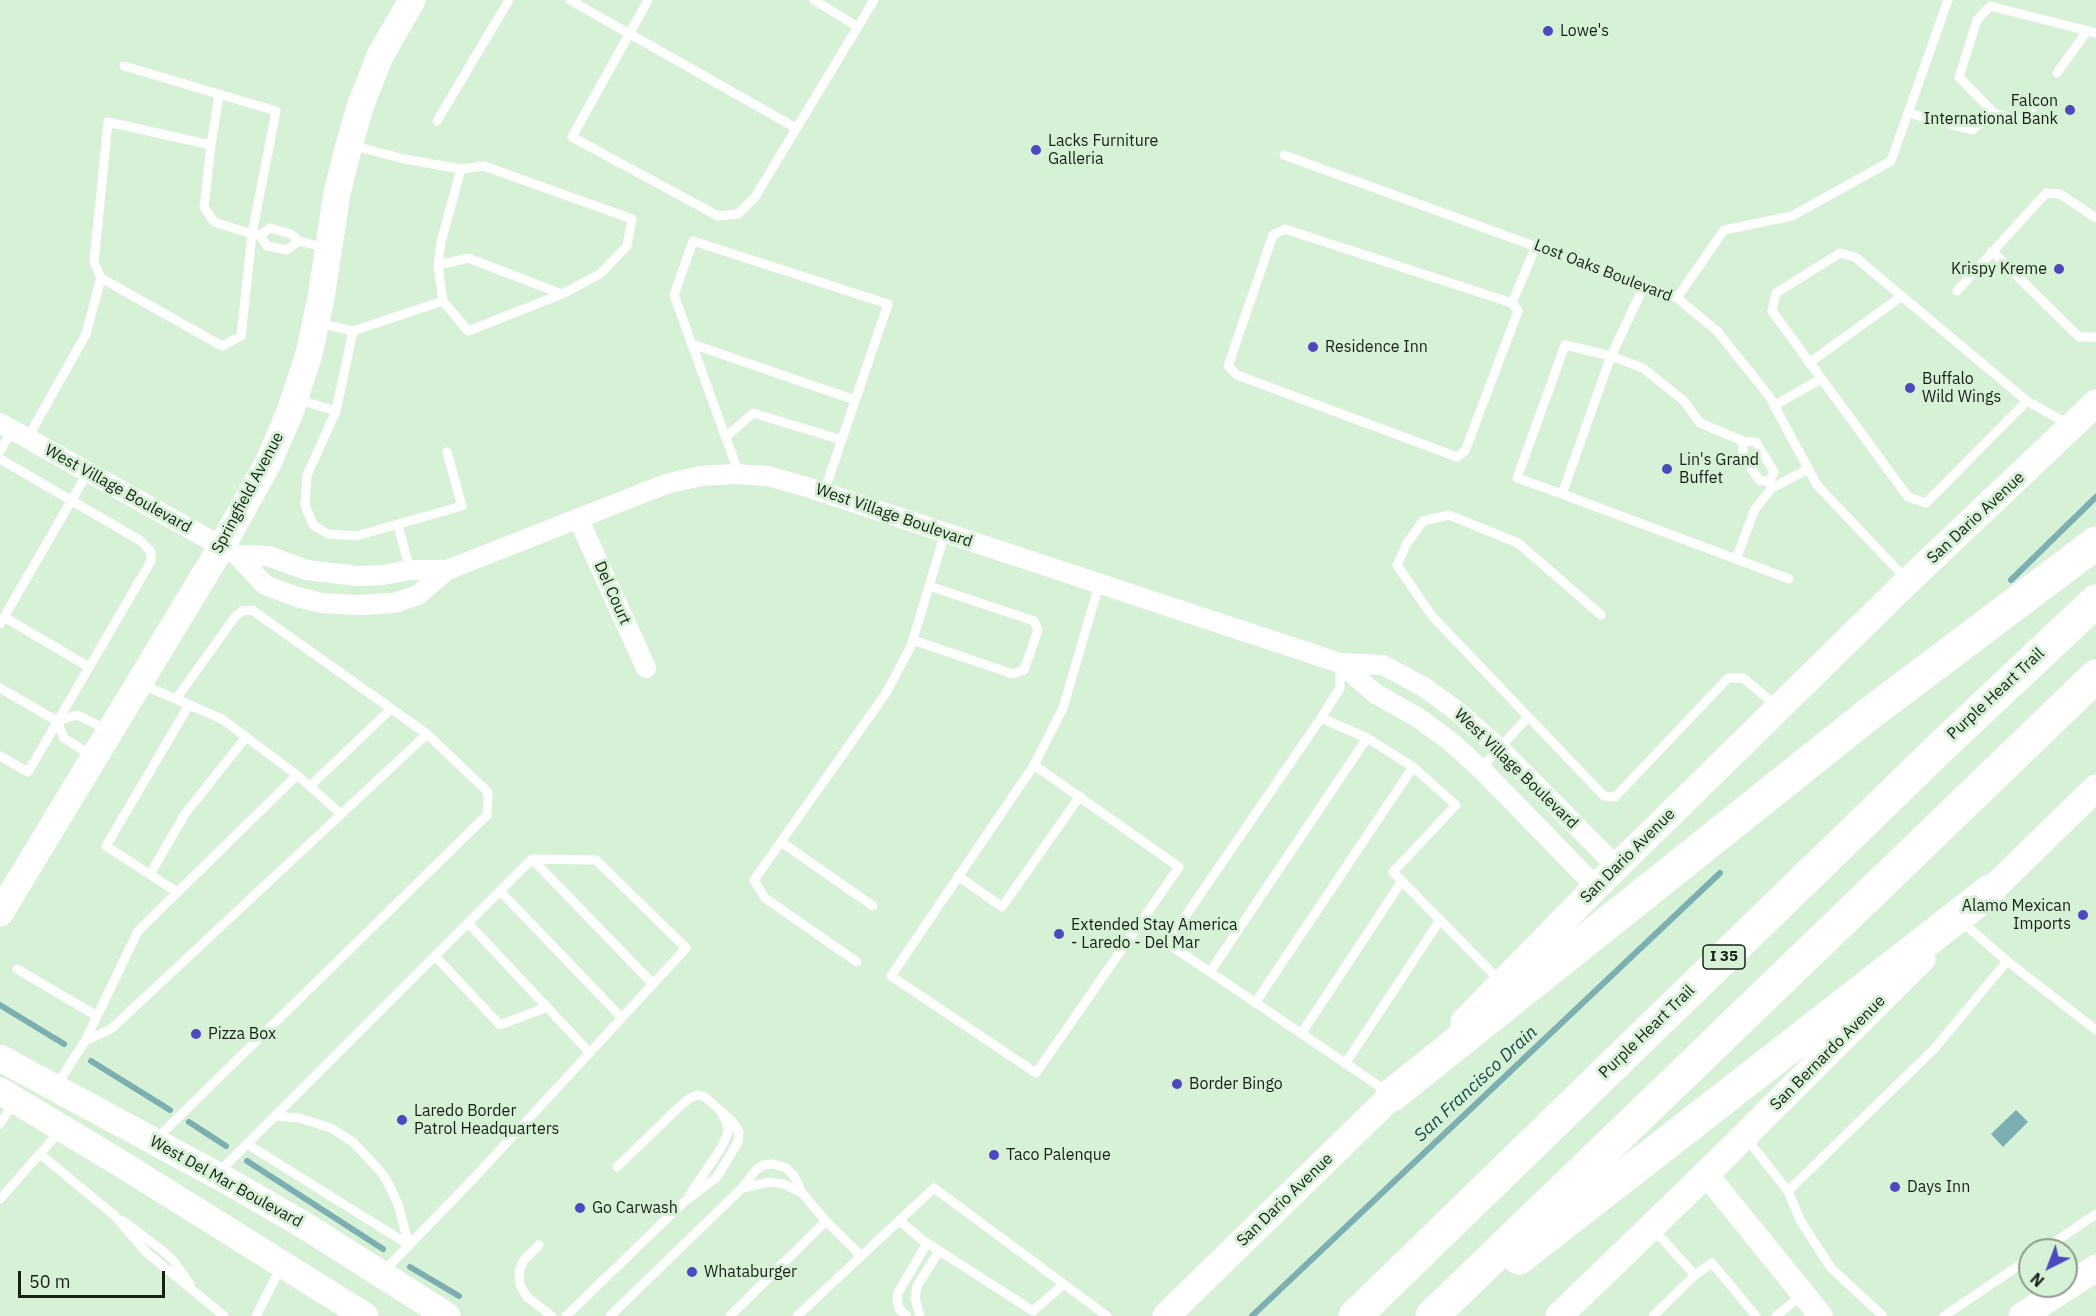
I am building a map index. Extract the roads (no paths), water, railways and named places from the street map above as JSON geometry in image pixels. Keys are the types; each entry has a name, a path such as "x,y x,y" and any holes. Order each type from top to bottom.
{"highway":[{"path":"1392,1095 1869,714 2096,543"},
{"name":"Purple Heart Trail","path":"1355,1316 1945,742 2096,601"},
{"path":"1432,1316 2096,676"},
{"path":"1444,1316 1990,891"}],"main road":[{"name":"Springfield Avenue","path":"0,912 139,683 229,550 268,463 309,354 338,193 361,104 380,56 412,0"},
{"name":"San Dario Avenue","path":"1166,1316 1392,1095 1596,887 1908,581 2096,404"},
{"name":"San Bernardo Avenue","path":"1559,1316 1745,1136 2096,788"},
{"name":"West Del Mar Boulevard","path":"0,1058 216,1174 307,1227 447,1316"},
{"path":"7,1095 365,1316"},
{"path":"282,1264 307,1227"},
{"path":"2022,1316 2096,1268"}],"street":[{"name":"West Village Boulevard","path":"13,431 229,550 265,585 297,597 322,603 394,603 418,595 447,570 666,484 700,476 739,474 768,476 824,492 1340,663 1383,665 1424,687 1449,705 1500,749 1617,867"},
{"name":"Del Court","path":"578,518 646,668"},
{"name":"West Village Boulevard","path":"229,550 268,556 307,570 347,575 383,575 410,570 447,570"},
{"name":"West Village Boulevard","path":"1340,663 1377,694 1417,717 1442,735 1480,769 1596,887"},
{"path":"1706,1174 1821,1316"}],"lane":[{"path":"437,121 509,0"},
{"path":"570,0 796,129"},
{"path":"648,0 572,137 718,216 738,214 755,197 874,0"},
{"path":"814,0 858,27"},
{"path":"1677,297 1724,230 1792,216 1891,161 1948,0"},
{"path":"2035,104 2024,121 1994,113 1959,77 1977,20 1990,6 2092,32 2057,73"},
{"path":"124,66 276,111 241,336 222,346 102,278 94,262 108,122 211,146"},
{"path":"219,95 204,207 214,222 256,234 267,246 287,250 299,241"},
{"path":"1908,113 1972,130 1994,113"},
{"path":"349,145 404,159 461,169 484,166 632,219 627,246 600,274 562,294 468,331 443,301 438,265 441,242 461,169"},
{"name":"Lost Oaks Boulevard","path":"1284,155 1677,297 1717,331 1769,396 1817,485 1908,581"},
{"path":"1957,291 2046,193 2060,194 2096,218"},
{"path":"256,234 270,228 291,234 299,241 328,249"},
{"path":"1284,229 1512,303 1518,311 1465,451 1457,457 1237,375 1228,366 1273,235 1284,229"},
{"path":"739,474 674,295 693,241 888,304 824,492"},
{"path":"1512,303 1536,246"},
{"path":"1992,251 2079,337 2096,337"},
{"path":"2027,401 1926,503 1908,497 1772,311 1776,293 1839,253 1856,257 2027,401 2072,427"},
{"path":"438,265 468,258 562,294"},
{"path":"0,451 86,334 102,278"},
{"path":"1562,494 1611,356 1644,286"},
{"path":"1809,363 1902,296"},
{"path":"315,322 353,331 443,301"},
{"path":"353,331 336,411 307,475 305,505 313,525 328,534 356,536 462,506 447,452"},
{"path":"692,344 855,400"},
{"path":"1736,559 1755,508 1771,485 1774,472 1756,442 1743,441 1700,423 1684,401 1643,368 1611,356 1565,345 1517,478 1790,579"},
{"path":"1775,405 1821,379"},
{"path":"294,398 336,411"},
{"path":"726,437 753,414 842,440"},
{"path":"1743,441 1743,456 1759,480 1771,485 1808,469"},
{"path":"0,459 141,541 151,552 151,561 28,772 0,756"},
{"path":"88,472 2,621 89,667"},
{"path":"1601,615 1518,543 1449,515 1423,521 1407,543 1397,565 1431,616 1604,796 1615,797 1728,678 1743,678 1779,708"},
{"path":"398,525 410,570"},
{"path":"857,962 765,898 754,880 886,693 913,640 945,533"},
{"path":"1034,765 1179,867 1036,1073 891,976 1034,765 1063,708 1099,585"},
{"path":"913,640 1013,674 1024,670 1038,630 1034,621 929,586"},
{"path":"153,1141 487,814 488,792 427,734 252,610 242,611 234,618 176,699"},
{"path":"1340,663 1340,688 1167,943 1392,1095"},
{"path":"139,683 222,719 297,775 341,814"},
{"path":"0,688 57,721 64,738 94,758"},
{"path":"177,892 106,846 189,705"},
{"path":"310,786 391,710"},
{"path":"57,721 77,715 110,731"},
{"path":"1480,769 1528,717"},
{"path":"1321,718 1366,738 1413,767 1456,806 1393,872 1502,983"},
{"path":"85,1041 111,1029 427,734"},
{"path":"150,874 185,814 246,737"},
{"path":"1210,972 1366,738"},
{"path":"1255,1003 1413,767"},
{"path":"55,1088 85,1041 138,931 297,775"},
{"path":"958,876 1002,907 1080,796"},
{"path":"781,842 873,906"},
{"path":"532,859 653,984"},
{"path":"216,1174 532,859 596,860 686,948 381,1274"},
{"path":"1301,1034 1402,881"},
{"path":"500,891 622,1018"},
{"path":"1961,920 2007,961 2096,1030"},
{"path":"1345,1064 1440,921"},
{"path":"468,923 590,1053"},
{"path":"435,956 500,1025 547,1007"},
{"path":"1788,1191 1935,1048 2007,961"},
{"path":"16,969 97,1016"},
{"path":"0,1124 7,1095"},
{"path":"566,1316 684,1202 717,1177 738,1142 739,1132 732,1121 719,1109 705,1097 698,1095 690,1098 617,1167"},
{"path":"276,1116 299,1118 331,1128 353,1142 387,1181 398,1204 409,1245"},
{"path":"0,1199 63,1128"},
{"path":"1745,1136 1788,1191 1800,1220 1831,1268 1883,1316"},
{"path":"247,1144 409,1245"},
{"path":"40,1154 116,1216 146,1252 224,1316"},
{"path":"610,1316 763,1165 773,1164 786,1168 794,1176 802,1193 861,1256"},
{"path":"742,1188 769,1182 783,1184 802,1193"},
{"path":"797,1316 933,1188 1107,1316"},
{"path":"2061,1238 2096,1214"},
{"path":"899,1220 927,1243 1036,1314 1064,1284"},
{"path":"730,1316 826,1221"},
{"path":"1652,1227 1695,1275"},
{"path":"907,1316 900,1310 897,1302 898,1293 927,1243"},
{"path":"539,1245 519,1271 520,1285 527,1298 552,1316"},
{"path":"920,1316 915,1298 917,1286 939,1251"},
{"path":"1653,1316 1695,1275 1712,1263 1756,1316"},
{"path":"257,1316 282,1264"},
{"path":"1944,1316 2018,1266"},
{"path":"1776,1316 1803,1294"}],"water":[{"path":"2016,1110 2028,1122 2003,1147 1991,1134"}],"waterway":[{"name":"San Francisco Drain","path":"2011,580 2096,497"},
{"name":"San Francisco Drain","path":"1252,1316 1720,873"},
{"path":"0,1005 64,1044"},
{"path":"91,1061 170,1110"},
{"path":"189,1122 226,1146"},
{"path":"247,1161 383,1249"},
{"path":"410,1267 459,1296"}],"place":[{"name":"Lowe's","path":"1548,31"},
{"name":"Falcon International Bank","path":"2070,110"},
{"name":"Lacks Furniture Galleria","path":"1036,150"},
{"name":"Krispy Kreme","path":"2059,269"},
{"name":"Residence Inn","path":"1313,347"},
{"name":"Buffalo Wild Wings","path":"1910,388"},
{"name":"Lin's Grand Buffet","path":"1667,469"},
{"name":"Alamo Mexican Imports","path":"2083,915"},
{"name":"Extended Stay America - Laredo - Del Mar","path":"1059,934"},
{"name":"Pizza Box","path":"196,1034"},
{"name":"Border Bingo","path":"1177,1084"},
{"name":"Laredo Border Patrol Headquarters","path":"402,1120"},
{"name":"Taco Palenque","path":"994,1155"},
{"name":"Days Inn","path":"1895,1187"},
{"name":"Go Carwash","path":"580,1208"},
{"name":"Whataburger","path":"692,1272"}]}
